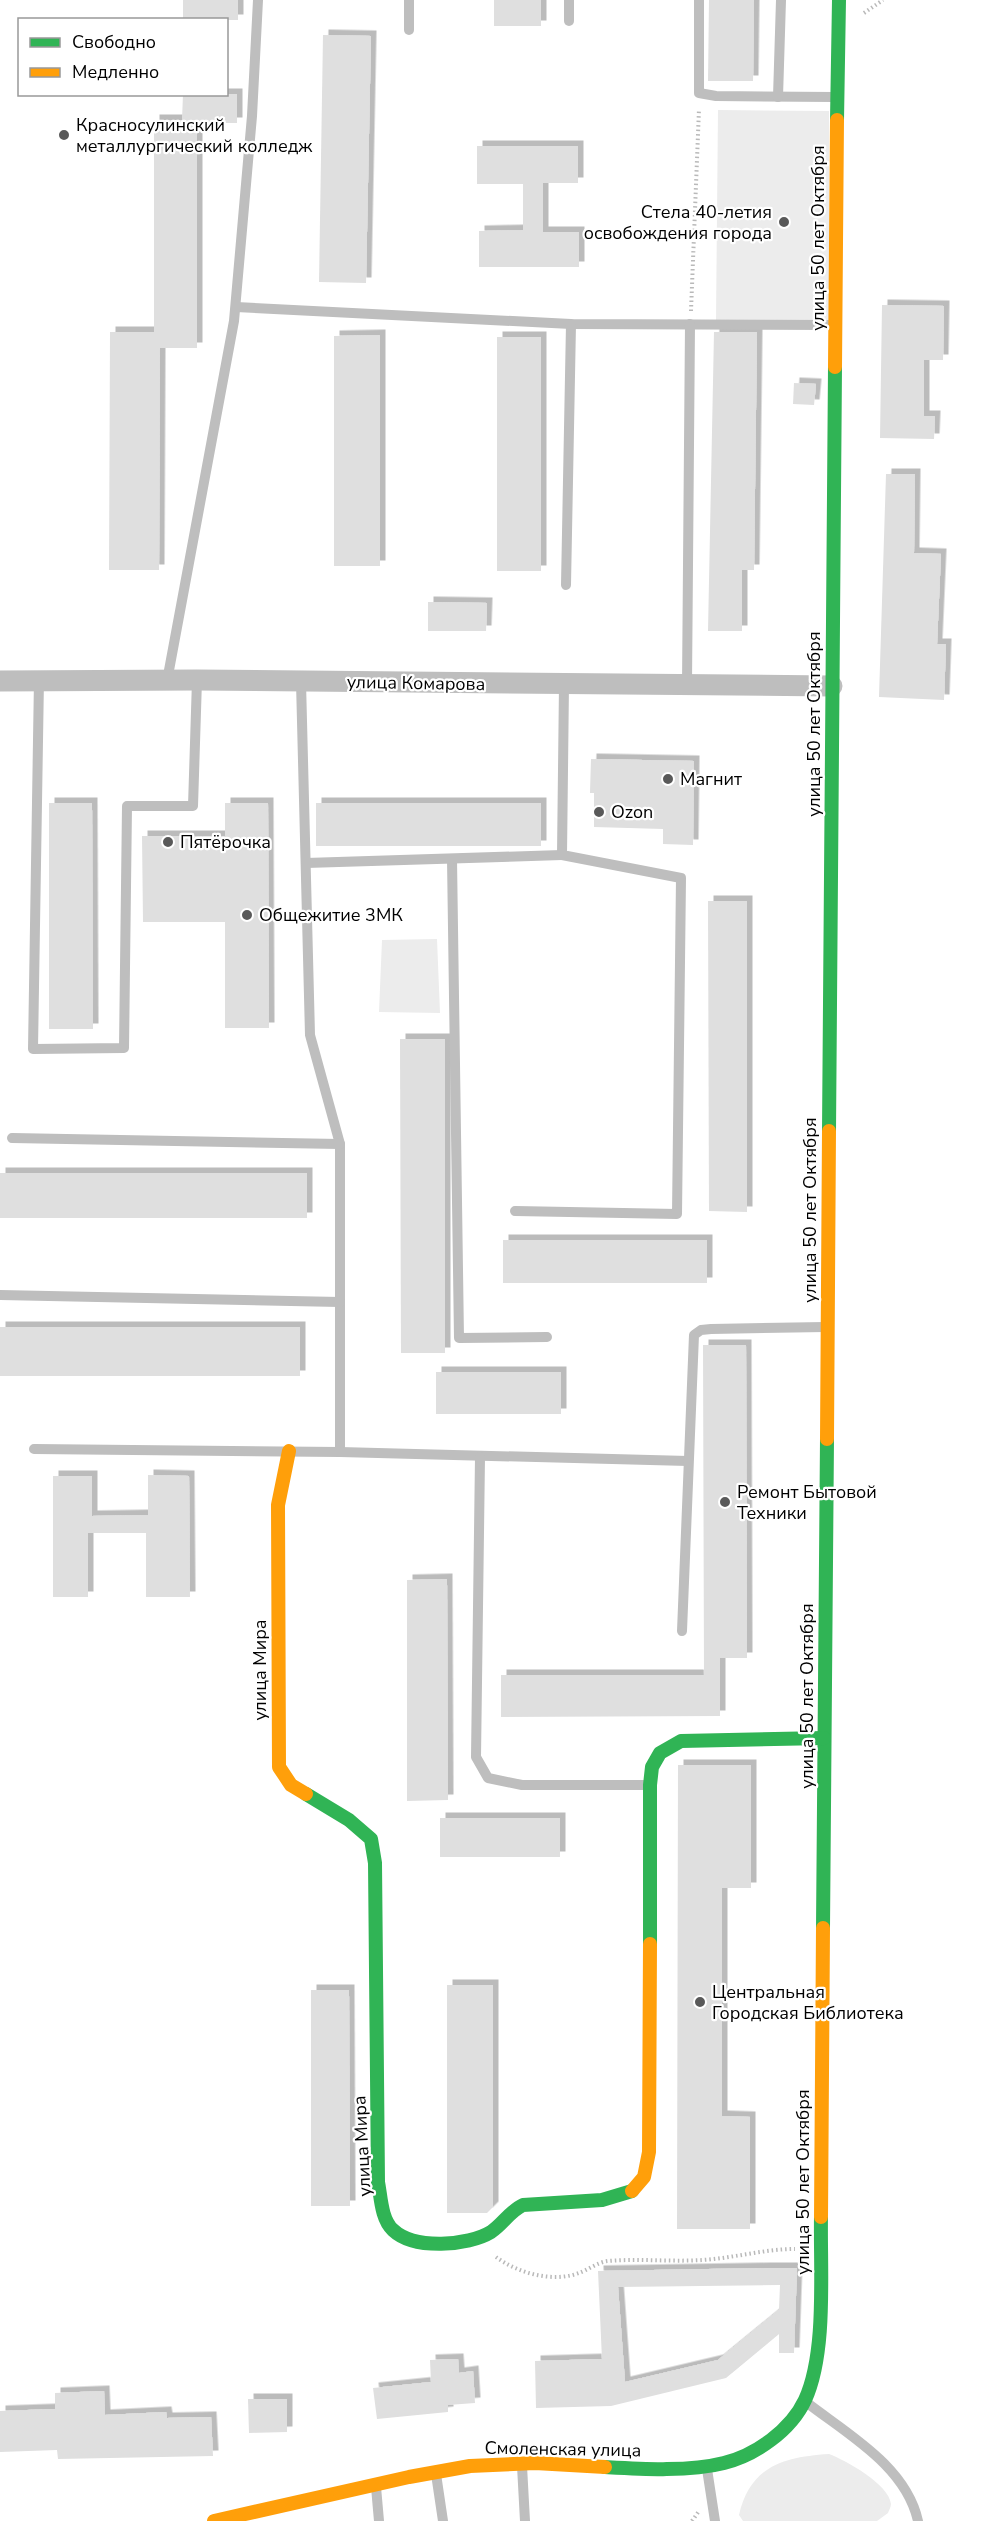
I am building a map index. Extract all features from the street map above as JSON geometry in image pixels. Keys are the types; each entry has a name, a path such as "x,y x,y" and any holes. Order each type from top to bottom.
{"street":[{"name":"улица 50 лет Октября","path":"795,2416 804,2401 815,2361 820,2310 839,0"},
{"name":"улица Комарова","path":"0,681 39,679 832,686"},
{"name":"улица Мира","path":"289,1451 278,1505 279,1767 291,1785 349,1820 370,1839 375,1863 378,2182 385,2215 393,2230 410,2240 442,2244 474,2240 493,2231 513,2208 527,2204 608,2199 629,2193 641,2184 647,2170 650,2142 650,1785 652,1767 660,1753 681,1741 824,1738"},
{"name":"Смоленская улица","path":"214,2521 294,2508 376,2484 436,2471 484,2464 522,2463 655,2468 706,2466 740,2458 760,2446 795,2416"}],"lane":[{"path":"167,681 236,307 252,116 258,0"},
{"path":"409,0 409,30"},
{"path":"569,0 569,21"},
{"path":"699,0 699,93 716,96 837,97"},
{"path":"778,97 781,0"},
{"path":"236,307 571,324 836,325"},
{"path":"566,585 571,324"},
{"path":"687,685 690,324"},
{"path":"39,679 33,1049 124,1048 127,806 193,806 197,680"},
{"path":"301,682 310,1035 340,1144 340,1452"},
{"path":"562,855 564,684"},
{"path":"306,863 562,855 681,878 677,1214 515,1211"},
{"path":"452,859 459,1338 547,1337"},
{"path":"12,1138 340,1144"},
{"path":"0,1295 340,1302"},
{"path":"682,1631 694,1335 701,1330 711,1329 828,1327"},
{"path":"34,1449 289,1451 688,1461"},
{"path":"480,1457 476,1757 488,1778 522,1785 650,1785"},
{"path":"804,2401 892,2471 905,2488 917,2521"},
{"path":"522,2463 525,2521"},
{"path":"706,2466 715,2521"},
{"path":"436,2471 443,2521"},
{"path":"376,2484 379,2521"}],"path":[{"path":"690,324 699,93"},
{"path":"480,2237 496,2257 509,2266 528,2272 563,2277 577,2274 604,2261 713,2259 782,2249 820,2249"}],"shaded area":[{"path":"718,110 829,111 829,322 716,321"},
{"path":"437,939 440,1013 379,1012 382,940"},
{"path":"829,2454 855,2467 883,2489 891,2504 888,2513 877,2521 743,2521 739,2515 744,2498 760,2475 784,2462 813,2455"}],"building":[{"path":"183,0 238,0 238,20 183,18"},
{"path":"494,0 541,0 541,26 494,26"},
{"path":"709,0 754,0 753,81 708,81"},
{"path":"323,35 371,36 366,283 319,282"},
{"path":"237,94 237,123 197,123 197,348 160,348 159,570 109,570 110,332 154,332 154,120 182,120 183,96"},
{"path":"477,146 578,146 578,183 543,183 543,232 579,232 579,267 479,267 479,231 523,230 523,184 477,184"},
{"path":"882,305 944,306 943,360 924,360 924,416 935,416 934,439 880,438"},
{"path":"714,332 757,332 754,570 742,570 742,631 708,631"},
{"path":"380,335 380,566 334,566 334,336"},
{"path":"497,337 541,337 541,571 497,571"},
{"path":"794,383 816,384 814,405 793,404"},
{"path":"886,474 915,474 914,553 941,554 937,644 946,644 944,700 879,697"},
{"path":"428,602 487,603 486,631 428,631"},
{"path":"591,759 694,761 693,845 663,844 663,829 594,827 594,793 590,793"},
{"path":"49,803 92,803 93,1029 49,1029"},
{"path":"225,803 268,803 269,1028 225,1028 225,922 143,922 142,836 225,836"},
{"path":"316,803 541,803 541,846 316,846"},
{"path":"708,901 747,901 747,1212 709,1211"},
{"path":"400,1039 445,1039 445,1353 401,1353"},
{"path":"0,1173 307,1173 307,1218 0,1218"},
{"path":"503,1240 707,1240 707,1283 503,1283"},
{"path":"0,1327 300,1327 300,1376 0,1376"},
{"path":"703,1345 746,1345 747,1658 720,1658 720,1716 501,1717 501,1675 704,1675"},
{"path":"436,1372 561,1372 561,1414 436,1414"},
{"path":"148,1475 189,1476 190,1597 146,1597 146,1533 88,1533 88,1597 53,1597 53,1476 92,1476 92,1516 148,1515"},
{"path":"447,1579 448,1800 407,1801 407,1580"},
{"name":"Центральная Городская Библиотека","path":"678,1765 751,1765 751,1888 722,1888 722,2116 750,2117 750,2229 677,2229"},
{"path":"440,1818 560,1818 560,1857 440,1857"},
{"path":"447,1985 493,1985 493,2207 487,2213 447,2213"},
{"path":"311,1990 349,1990 350,2206 311,2206"},
{"path":"797,2268 794,2353 779,2353 779,2334 726,2378 611,2406 536,2408 535,2361 602,2359 598,2271","holes":["780,2285 779,2310 718,2360 625,2382 618,2287"]},
{"path":"458,2359 459,2373 473,2371 475,2403 448,2405 448,2412 377,2419 373,2388 431,2382 430,2360"},
{"path":"104,2391 105,2415 166,2412 167,2418 211,2417 213,2456 58,2459 57,2450 0,2452 0,2411 55,2409 55,2393"},
{"path":"248,2399 287,2399 287,2432 249,2433"}],"traffic: fast":[{"path":"837,120 839,0"},
{"path":"829,1131 835,367"},
{"path":"823,1928 827,1439"},
{"path":"650,1944 650,1785 652,1767 660,1753 681,1741 824,1738"},
{"path":"306,1794 349,1820 371,1839 375,1863 378,2182 382,2208 393,2230 414,2241 455,2243 481,2237 491,2232 523,2205 602,2200 632,2191"},
{"path":"605,2467 680,2469 724,2463 760,2447 782,2431 791,2421 805,2400 817,2359 821,2310 821,2217"}],"traffic: slow":[{"path":"835,367 837,120"},
{"path":"827,1439 829,1131"},
{"path":"289,1451 278,1505 279,1767 291,1785 306,1794"},
{"path":"821,2217 823,1928"},
{"path":"632,2191 644,2177 649,2152 650,1944"},
{"path":"214,2521 409,2477 470,2466 535,2463 605,2467"}],"place":[{"name":"Красносулинский металлургический колледж","path":"64,135"},
{"name":"Стела 40-летия освобождения города","path":"784,222"},
{"name":"Магнит","path":"668,779"},
{"name":"Ozon","path":"599,812"},
{"name":"Пятёрочка","path":"168,842"},
{"name":"Общежитие 3МК","path":"247,915"},
{"name":"Ремонт Бытовой Техники","path":"725,1502"},
{"name":"Центральная Городская Библиотека","path":"700,2002"}]}
